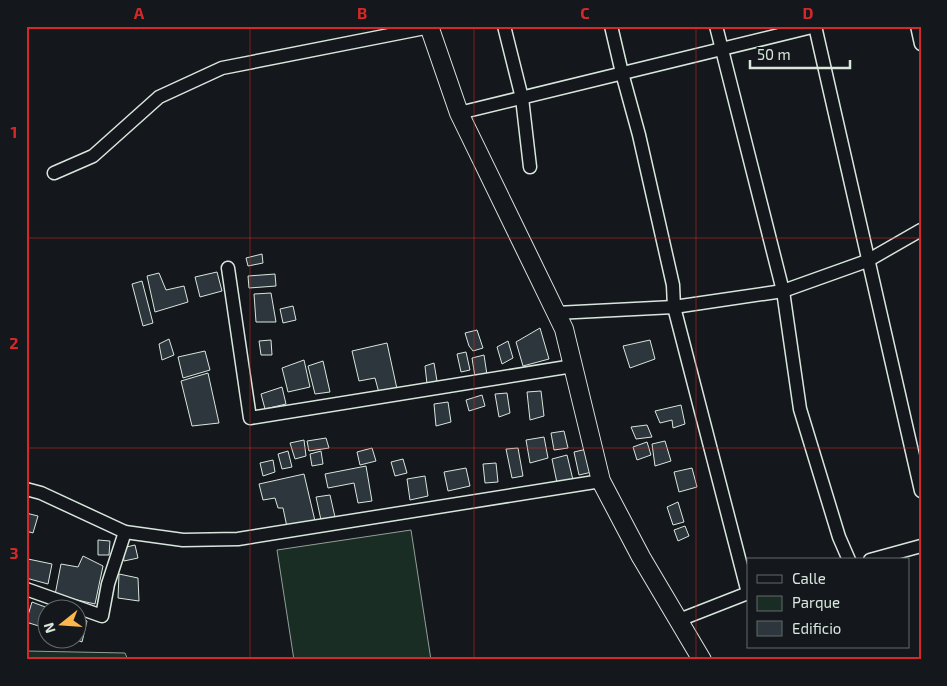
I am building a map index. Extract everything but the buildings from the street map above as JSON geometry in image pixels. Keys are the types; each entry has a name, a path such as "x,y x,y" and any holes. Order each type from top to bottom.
{"street":[{"path":"504,26 522,98 530,167"},
{"path":"611,26 639,135 673,285 674,307 747,589"},
{"path":"716,26 783,291 800,409 839,537 848,558"},
{"path":"459,113 815,26 921,491"},
{"path":"917,26 921,44"},
{"path":"54,173 92,156 159,97 222,68 429,27 459,113 564,329 601,482 641,557 702,660"},
{"path":"556,313 674,307 783,291 868,261 921,230"},
{"path":"228,268 250,418 573,366"},
{"path":"26,489 41,493 124,532 182,540 238,539 601,482"},
{"path":"26,589 102,616 108,584 124,532"},
{"path":"877,558 921,546"},
{"path":"679,620 747,593"}],"green space":[{"path":"411,530 431,660 294,660 277,550"},
{"path":"26,651 125,653 128,660 26,660"}]}
